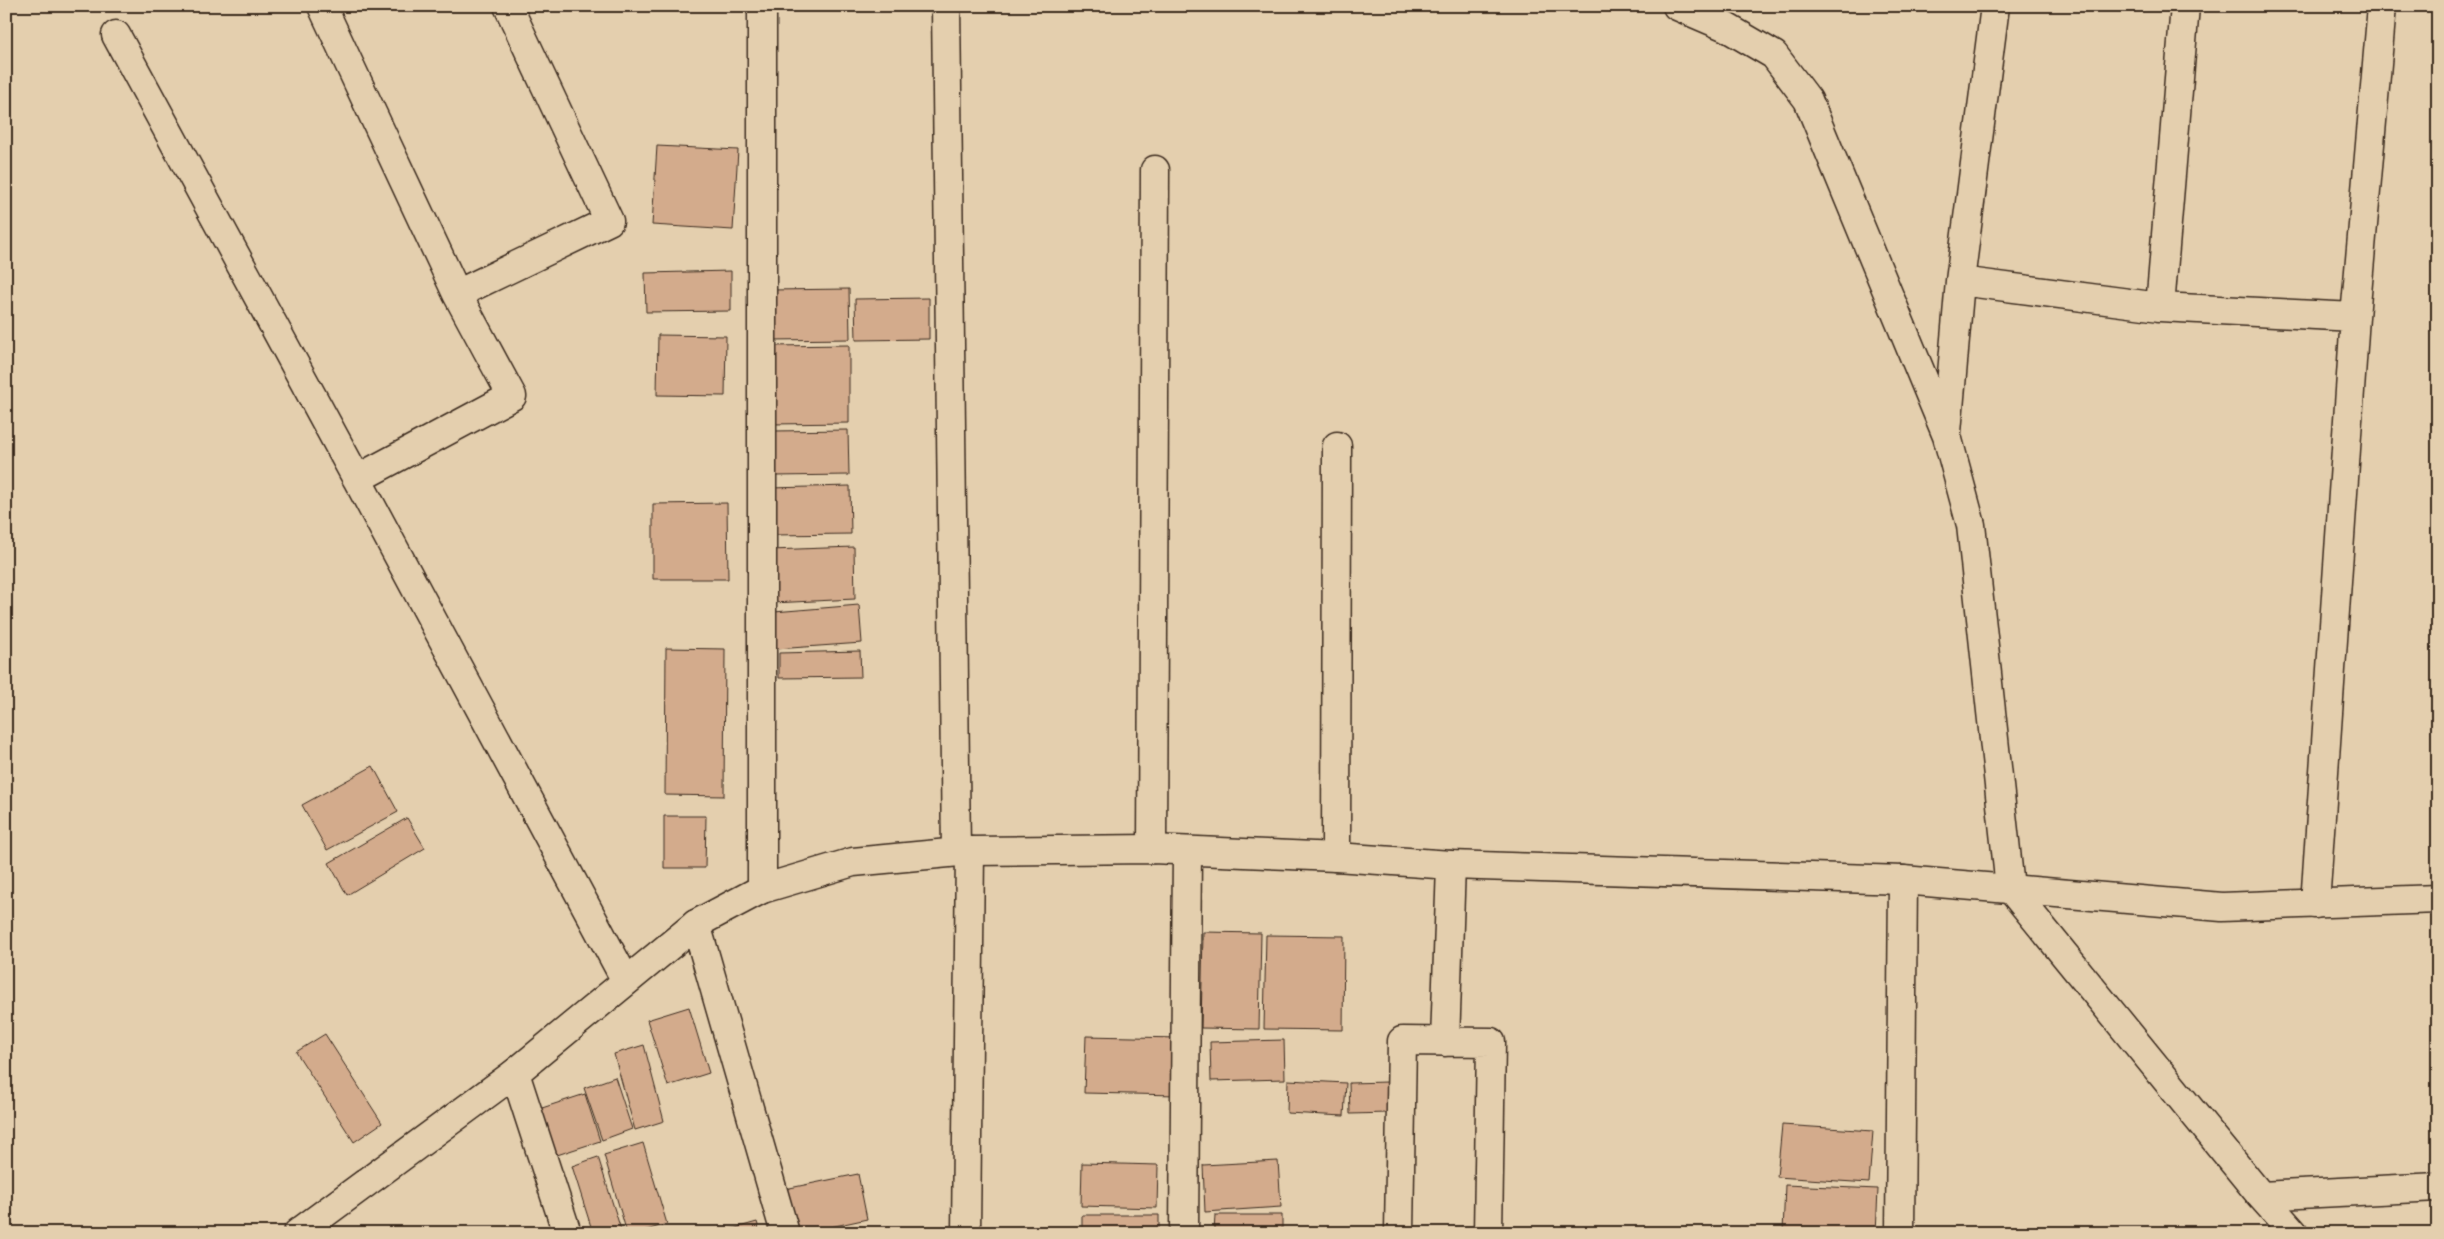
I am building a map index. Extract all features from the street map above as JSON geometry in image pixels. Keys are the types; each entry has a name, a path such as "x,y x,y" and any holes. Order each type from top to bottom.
{"street":[{"path":"322,6 457,294 512,396 357,479"},
{"path":"762,6 762,889"},
{"path":"946,6 963,851 966,1233"},
{"path":"1677,6 1726,27 1774,55 1808,100 1947,436 1971,525 2010,888 2261,1196 2294,1233"},
{"path":"1947,436 1960,282 1995,6"},
{"path":"2160,307 2186,6"},
{"path":"2315,904 2355,317 2382,6"},
{"path":"457,294 609,221 511,7"},
{"path":"116,35 626,980"},
{"path":"1152,849 1155,170"},
{"path":"1960,282 2160,307 2355,317"},
{"path":"1336,857 1337,446"},
{"path":"298,1233 515,1073 696,924 762,889 852,862 963,851 1152,849 1336,857 1451,865 1903,880 2222,907 2438,899"},
{"path":"1184,1233 1187,852"},
{"path":"1445,1042 1451,865"},
{"path":"1900,1233 1903,880"},
{"path":"696,924 785,1233"},
{"path":"1399,1233 1402,1041 1492,1042 1488,1233"},
{"path":"515,1073 567,1233"},
{"path":"2261,1196 2438,1187"}],"building":[{"path":"657,146 738,150 733,230 652,225"},
{"path":"731,271 731,311 646,312 645,273"},
{"path":"849,289 850,339 771,340 771,290"},
{"path":"929,298 929,339 856,340 855,299"},
{"path":"658,335 726,336 725,396 657,395"},
{"path":"849,345 849,423 772,424 771,346"},
{"path":"848,430 849,475 774,476 773,431"},
{"path":"850,486 851,534 772,535 770,488"},
{"path":"727,503 728,579 653,579 653,504"},
{"path":"854,547 855,599 772,603 770,550"},
{"path":"859,605 862,643 776,649 774,612"},
{"path":"666,648 725,649 724,796 665,795"},
{"path":"860,651 861,677 779,678 779,653"},
{"path":"373,766 398,812 327,850 302,805"},
{"path":"664,816 706,816 705,868 664,868"},
{"path":"407,818 425,848 347,895 329,863"},
{"path":"1203,932 1261,933 1259,1029 1201,1028"},
{"path":"1266,935 1344,936 1343,1030 1264,1029"},
{"path":"689,1007 709,1073 668,1086 647,1020"},
{"path":"325,1034 382,1123 354,1142 296,1052"},
{"path":"1086,1036 1179,1038 1178,1095 1084,1093"},
{"path":"1284,1040 1285,1079 1211,1081 1210,1042"},
{"path":"644,1045 664,1121 635,1130 614,1054"},
{"path":"615,1077 632,1129 602,1140 584,1088"},
{"path":"1288,1080 1346,1083 1344,1116 1287,1113"},
{"path":"1388,1082 1388,1113 1350,1114 1349,1083"},
{"path":"585,1094 600,1141 554,1156 539,1109"},
{"path":"1782,1125 1873,1131 1869,1183 1777,1177"},
{"path":"643,1143 667,1224 636,1233 627,1233 604,1155"},
{"path":"598,1157 622,1233 593,1233 572,1166"},
{"path":"1278,1161 1281,1207 1205,1212 1203,1165"},
{"path":"1082,1163 1158,1165 1157,1208 1081,1206"},
{"path":"858,1174 867,1219 803,1233 790,1233 780,1190"},
{"path":"1785,1185 1878,1189 1876,1233 1783,1232"},
{"path":"1082,1215 1159,1215 1159,1233 1082,1233"},
{"path":"1215,1215 1282,1215 1282,1233 1214,1233"},
{"path":"757,1222 760,1233 718,1233"}]}
